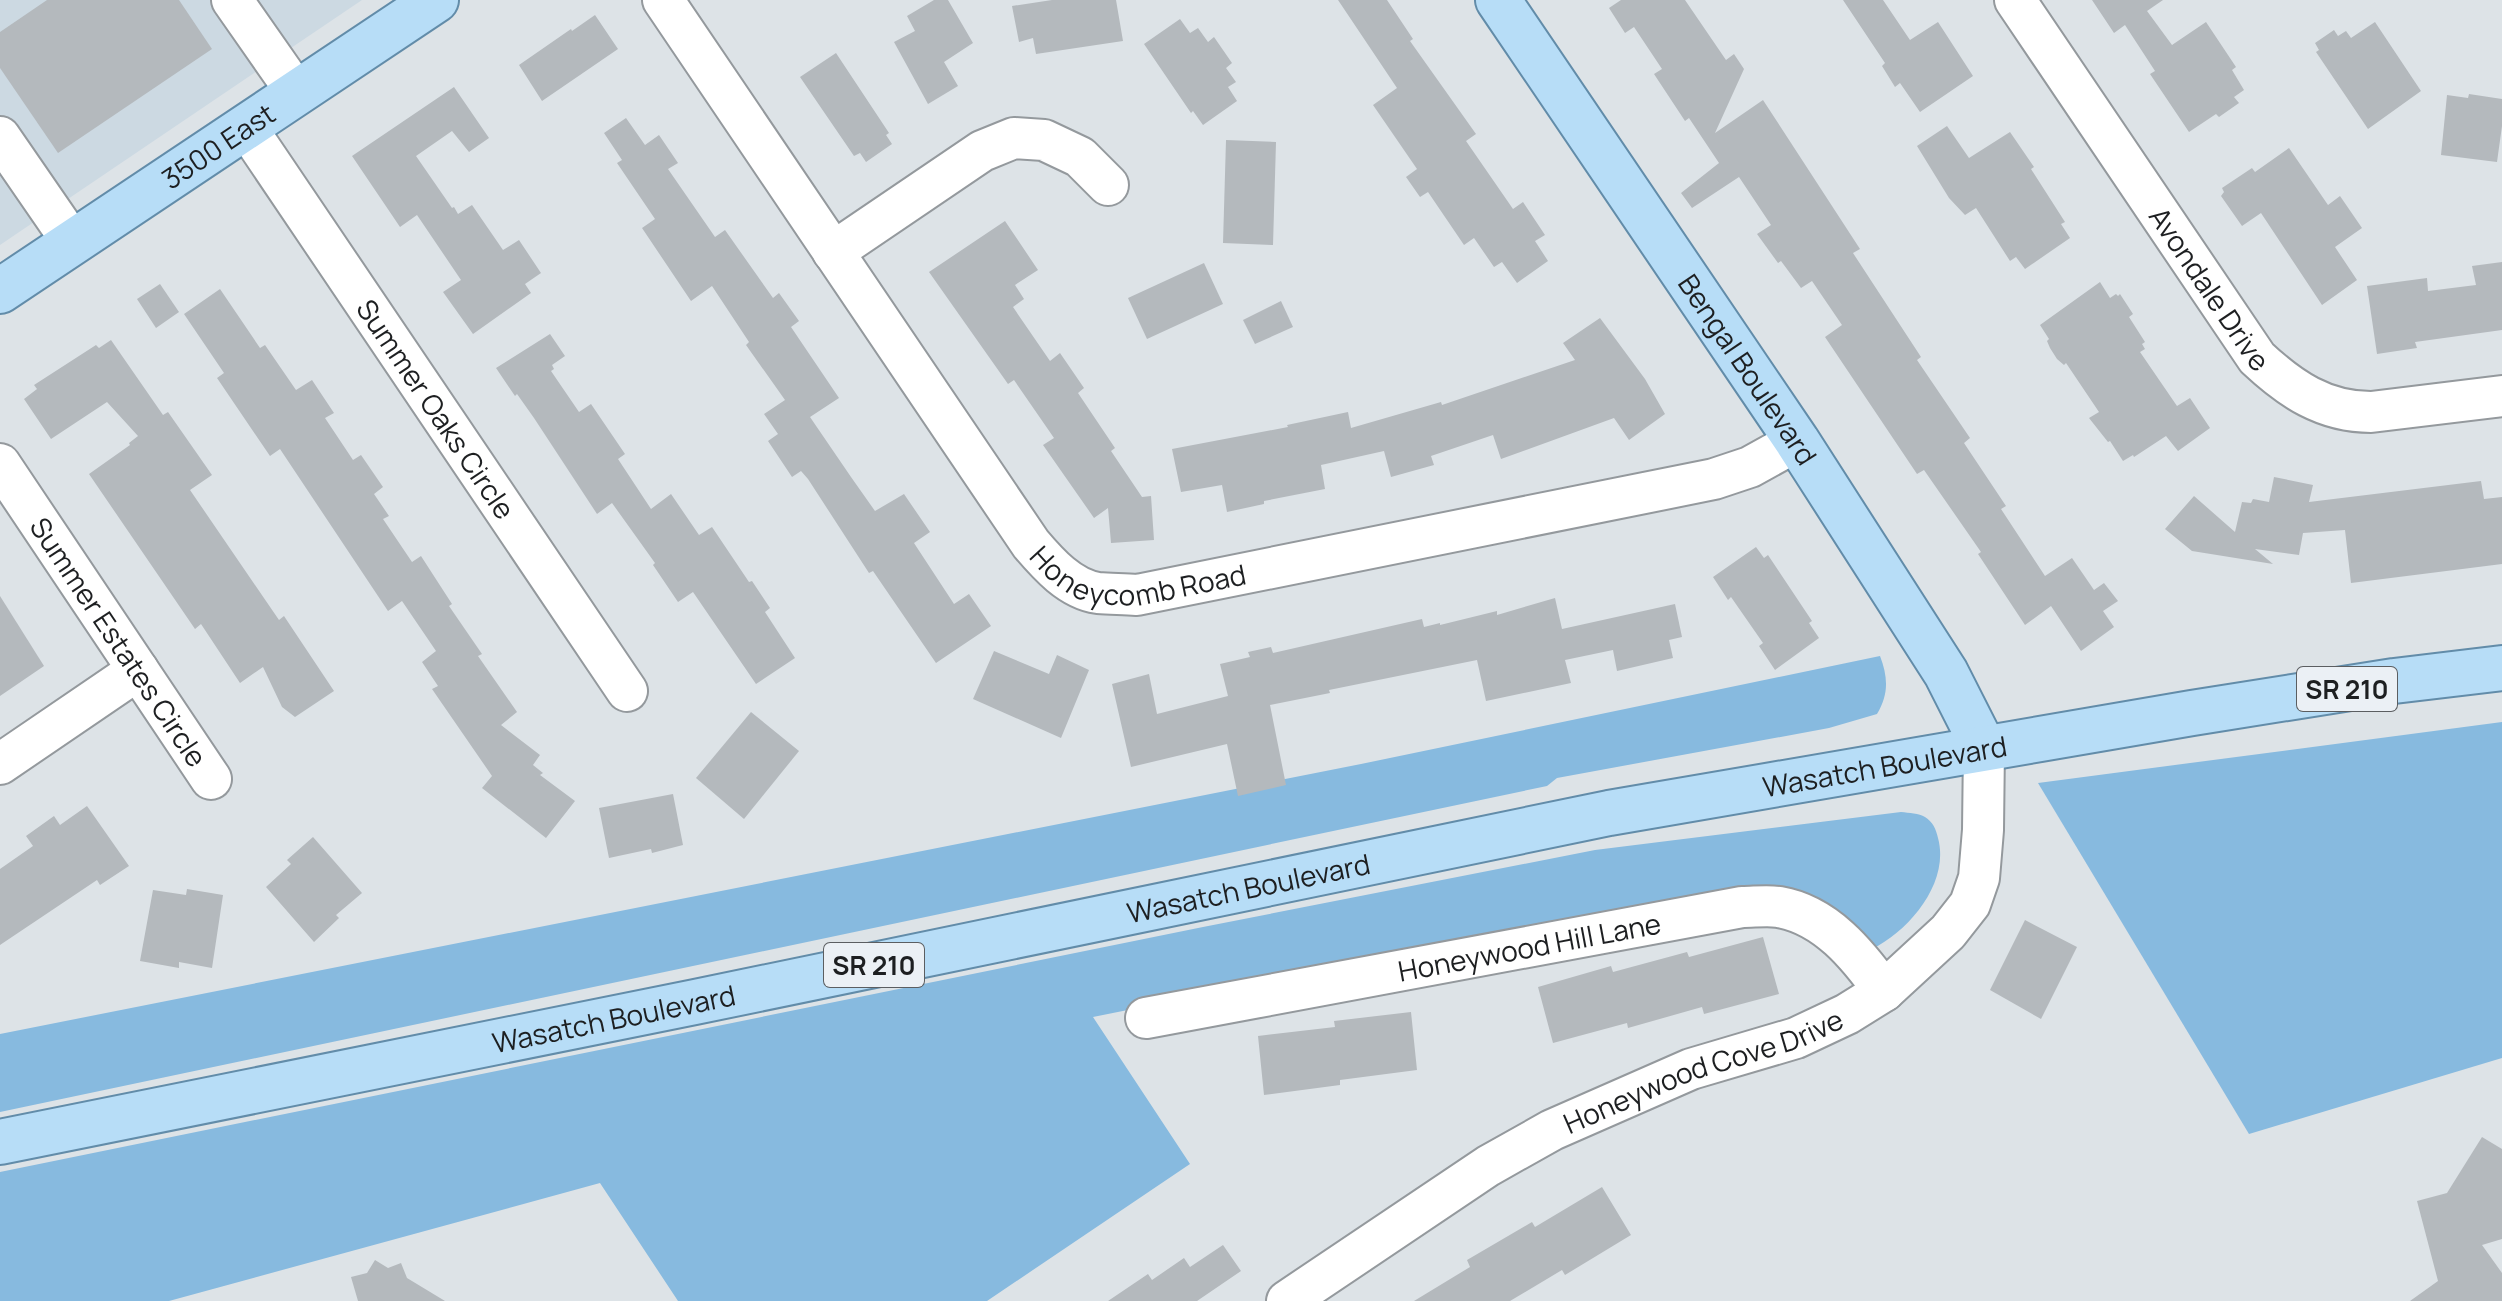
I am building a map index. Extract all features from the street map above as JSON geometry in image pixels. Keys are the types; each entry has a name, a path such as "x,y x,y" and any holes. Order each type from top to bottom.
{"main road":[{"name":"3500 East","path":"0,291 436,0"},
{"name":"Bengal Boulevard","path":"1498,0 1797,441 1946,673 1984,748"},
{"name":"Wasatch Boulevard","path":"0,1142 1594,816 2363,686 2502,668"}],"street":[{"path":"232,0 297,93"},
{"name":"Honeycomb Road","path":"663,0 1031,544 1070,581 1095,592 1137,595 1714,479 1750,467 1797,441"},
{"name":"Avondale Drive","path":"2015,0 2257,358 2280,380 2306,397 2336,409 2354,412 2502,396"},
{"name":"Summer Oaks Circle","path":"246,127 627,691"},
{"path":"0,137 73,243"},
{"path":"833,252 982,151 1014,138 1044,140 1080,157 1108,185"},
{"name":"Summer Estates Circle","path":"0,464 211,779"},
{"path":"0,764 138,670"},
{"name":"Honeywood Cove Drive","path":"1287,1301 1488,1166 1552,1130 1691,1069 1796,1038 1847,1014 1884,991 1948,932 1970,904 1979,878 1984,748"},
{"name":"Honeywood Hill Lane","path":"1146,1018 1742,907 1779,907 1813,918 1841,939 1884,991"}],"shaded area":[{"path":"0,0 362,0 0,245"},
{"path":"1880,656 1886,685 1877,714 1829,728 1557,778 1547,786 0,1112 0,1034 1361,764"},
{"path":"2502,722 2502,1058 2249,1134 2038,783"},
{"path":"1901,812 1923,816 1934,826 1940,855 1938,871 1924,903 1913,917 1872,949 1829,911 1222,991 1093,1017 1190,1164 987,1301 678,1301 600,1183 169,1301 0,1301 0,1172 1595,850"}],"building":[{"path":"47,0 179,0 212,49 58,153 0,68 0,32"},
{"path":"934,0 948,0 973,43 944,62 958,86 928,104 894,42 915,31 907,16"},
{"path":"1052,0 1116,0 1123,41 1036,54 1033,38 1019,42 1012,6"},
{"path":"1338,0 1387,0 1413,39 1410,41 1476,134 1466,141 1513,209 1523,202 1545,235 1535,241 1548,261 1517,283 1502,262 1494,267 1474,238 1464,245 1428,192 1420,197 1406,177 1417,169 1373,105 1397,88"},
{"path":"1621,0 1685,0 1726,60 1734,54 1744,69 1715,133 1763,100 1860,249 1853,253 1921,357 1917,360 1970,438 1964,443 2006,506 2001,509 2045,576 2072,558 2094,590 2104,583 2118,601 2103,611 2114,627 2081,651 2051,606 2025,625 1978,554 1981,552 1924,470 1917,474 1825,337 1842,325 1812,281 1801,288 1757,234 1771,225 1739,177 1692,208 1681,193 1719,163 1689,118 1685,121 1654,74 1662,69 1634,27 1625,33 1609,8"},
{"path":"1843,0 1883,0 1910,40 1938,22 1973,76 1920,112 1900,83 1895,87 1882,66 1885,63"},
{"path":"2092,0 2163,0 2147,11 2172,45 2206,22 2236,67 2232,70 2244,90 2234,97 2239,103 2189,132 2150,74 2155,71 2125,25 2114,33"},
{"path":"595,15 618,49 542,101 519,65"},
{"path":"1180,19 1190,33 1198,28 1208,42 1214,37 1232,63 1226,68 1236,82 1228,87 1237,101 1203,125 1193,111 1191,113 1144,44"},
{"path":"2375,22 2421,91 2368,129 2316,52 2319,50 2315,43 2334,30 2338,36 2346,31 2351,38"},
{"path":"836,53 889,133 886,135 892,144 866,162 860,153 854,156 800,77"},
{"path":"454,87 489,138 469,152 452,131 416,156 458,214 472,205 503,250 519,240 541,273 525,284 531,293 473,334 443,292 461,280 417,215 400,227 352,156"},
{"path":"2469,94 2502,99 2497,162 2441,155 2447,95 2468,98"},
{"path":"626,118 645,145 659,135 678,163 668,169 715,237 725,230 773,298 779,293 799,321 791,327 839,398 810,417 875,511 904,494 930,532 914,543 954,604 969,594 991,626 936,663 873,571 869,573 808,479 801,471 792,477 768,441 778,434 764,414 785,400 746,345 749,342 712,286 691,301 642,228 655,219 617,163 622,160 604,133"},
{"path":"1947,126 1969,158 2010,132 2034,167 2031,169 2065,222 2061,224 2070,238 2025,269 2016,257 2010,261 1976,208 1965,215 1949,198 1917,146"},
{"path":"1226,140 1276,142 1273,245 1223,243"},
{"path":"2289,148 2328,205 2340,196 2362,228 2335,247 2357,280 2322,305 2261,213 2242,226 2221,196 2224,192 2222,188 2252,168 2255,172"},
{"path":"1005,221 1038,270 1015,285 1024,299 1013,307 1050,361 1060,353 1084,388 1078,393 1115,448 1111,451 1142,497 1151,496 1154,540 1111,543 1108,508 1094,518 1043,445 1054,438 1014,380 1008,384 929,272"},
{"path":"2502,262 2502,330 2415,342 2417,348 2377,354 2367,286 2427,278 2428,291 2476,285 2472,266"},
{"path":"1204,263 1223,304 1147,339 1128,298"},
{"path":"2100,282 2110,298 2120,294 2133,314 2129,317 2145,342 2142,344 2145,349 2140,352 2177,406 2190,398 2210,428 2178,451 2166,436 2123,461 2089,418 2099,412 2066,363 2064,365 2057,359 2050,348 2049,339 2040,325"},
{"path":"160,284 179,312 156,328 137,299"},
{"path":"220,289 260,348 265,345 296,390 312,380 334,413 325,418 353,460 361,455 383,487 374,494 389,516 383,519 412,562 421,556 452,604 449,606 482,654 478,656 517,712 501,725 540,755 533,765 543,773 540,775 575,801 546,838 482,788 492,776 432,689 438,686 422,662 436,651 402,601 388,611 280,449 270,456 217,378 224,373 184,314"},
{"path":"1281,301 1293,327 1255,344 1243,320"},
{"path":"1600,318 1645,379 1665,414 1629,440 1614,418 1501,459 1493,435 1431,456 1434,465 1391,477 1384,451 1321,465 1325,489 1227,512 1222,485 1181,492 1172,449 1348,412 1351,428 1441,402 1442,405 1575,360 1563,343"},
{"path":"550,334 565,356 552,365 554,369 551,371 579,412 591,404 625,454 618,459 651,509 671,494 699,535 712,527 770,608 765,612 795,658 756,684 693,592 678,602 653,565 655,563 612,503 597,514 534,418 496,368"},
{"path":"111,340 163,415 168,412 212,475 190,490 279,620 284,616 334,691 295,717 282,707 263,667 240,683 201,624 195,629 89,474 138,436 107,402 51,439 24,399 37,389 34,385 96,345 99,348"},
{"path":"2274,477 2313,485 2309,502 2481,481 2484,499 2502,497 2502,564 2351,583 2345,530 2303,533 2299,555 2255,549 2273,564 2192,551 2165,529 2194,496 2235,532 2242,502 2251,503 2253,499 2269,502"},
{"path":"1756,547 1764,558 1768,555 1812,621 1809,623 1819,638 1775,670 1759,646 1763,643 1713,577"},
{"path":"0,596 44,666 0,696"},
{"path":"1555,598 1562,629 1675,604 1682,637 1669,640 1673,658 1617,671 1613,650 1565,660 1571,683 1486,701 1477,660 1270,705 1286,785 1238,796 1227,744 1131,767 1112,684 1149,674 1157,714 1228,696 1220,664 1250,657 1248,652 1271,647 1273,653 1422,619 1424,627 1497,611 1497,615"},
{"path":"994,651 1049,674 1057,655 1089,670 1061,738 973,699"},
{"path":"751,712 799,751 744,819 696,778"},
{"path":"673,794 683,845 652,853 651,849 609,858 599,808"},
{"path":"87,806 129,866 100,885 97,880 0,945 0,869 33,846 26,836 54,816 60,825"},
{"path":"313,837 362,893 336,915 339,918 314,942 266,887 291,864 287,860"},
{"path":"187,889 223,895 212,968 179,962 179,968 140,961 153,890 186,895"},
{"path":"2025,920 2077,947 2041,1019 1990,990"},
{"path":"1763,937 1779,994 1704,1014 1702,1007 1628,1028 1627,1023 1553,1043 1538,987 1611,966 1613,972 1687,952 1689,957"},
{"path":"1411,1012 1417,1070 1340,1080 1340,1085 1264,1095 1258,1036 1335,1027 1334,1021"},
{"path":"2482,1137 2502,1149 2502,1239 2482,1245 2502,1273 2502,1301 2410,1301 2438,1281 2417,1201 2447,1193"},
{"path":"1602,1187 1631,1235 1565,1275 1562,1270 1510,1301 1414,1301 1470,1267 1467,1260 1532,1222 1535,1227"},
{"path":"1223,1245 1241,1271 1197,1301 1108,1301 1148,1274 1152,1280 1184,1258 1190,1267"},
{"path":"375,1260 388,1268 401,1263 407,1278 445,1301 358,1301 351,1277 367,1273"}]}
